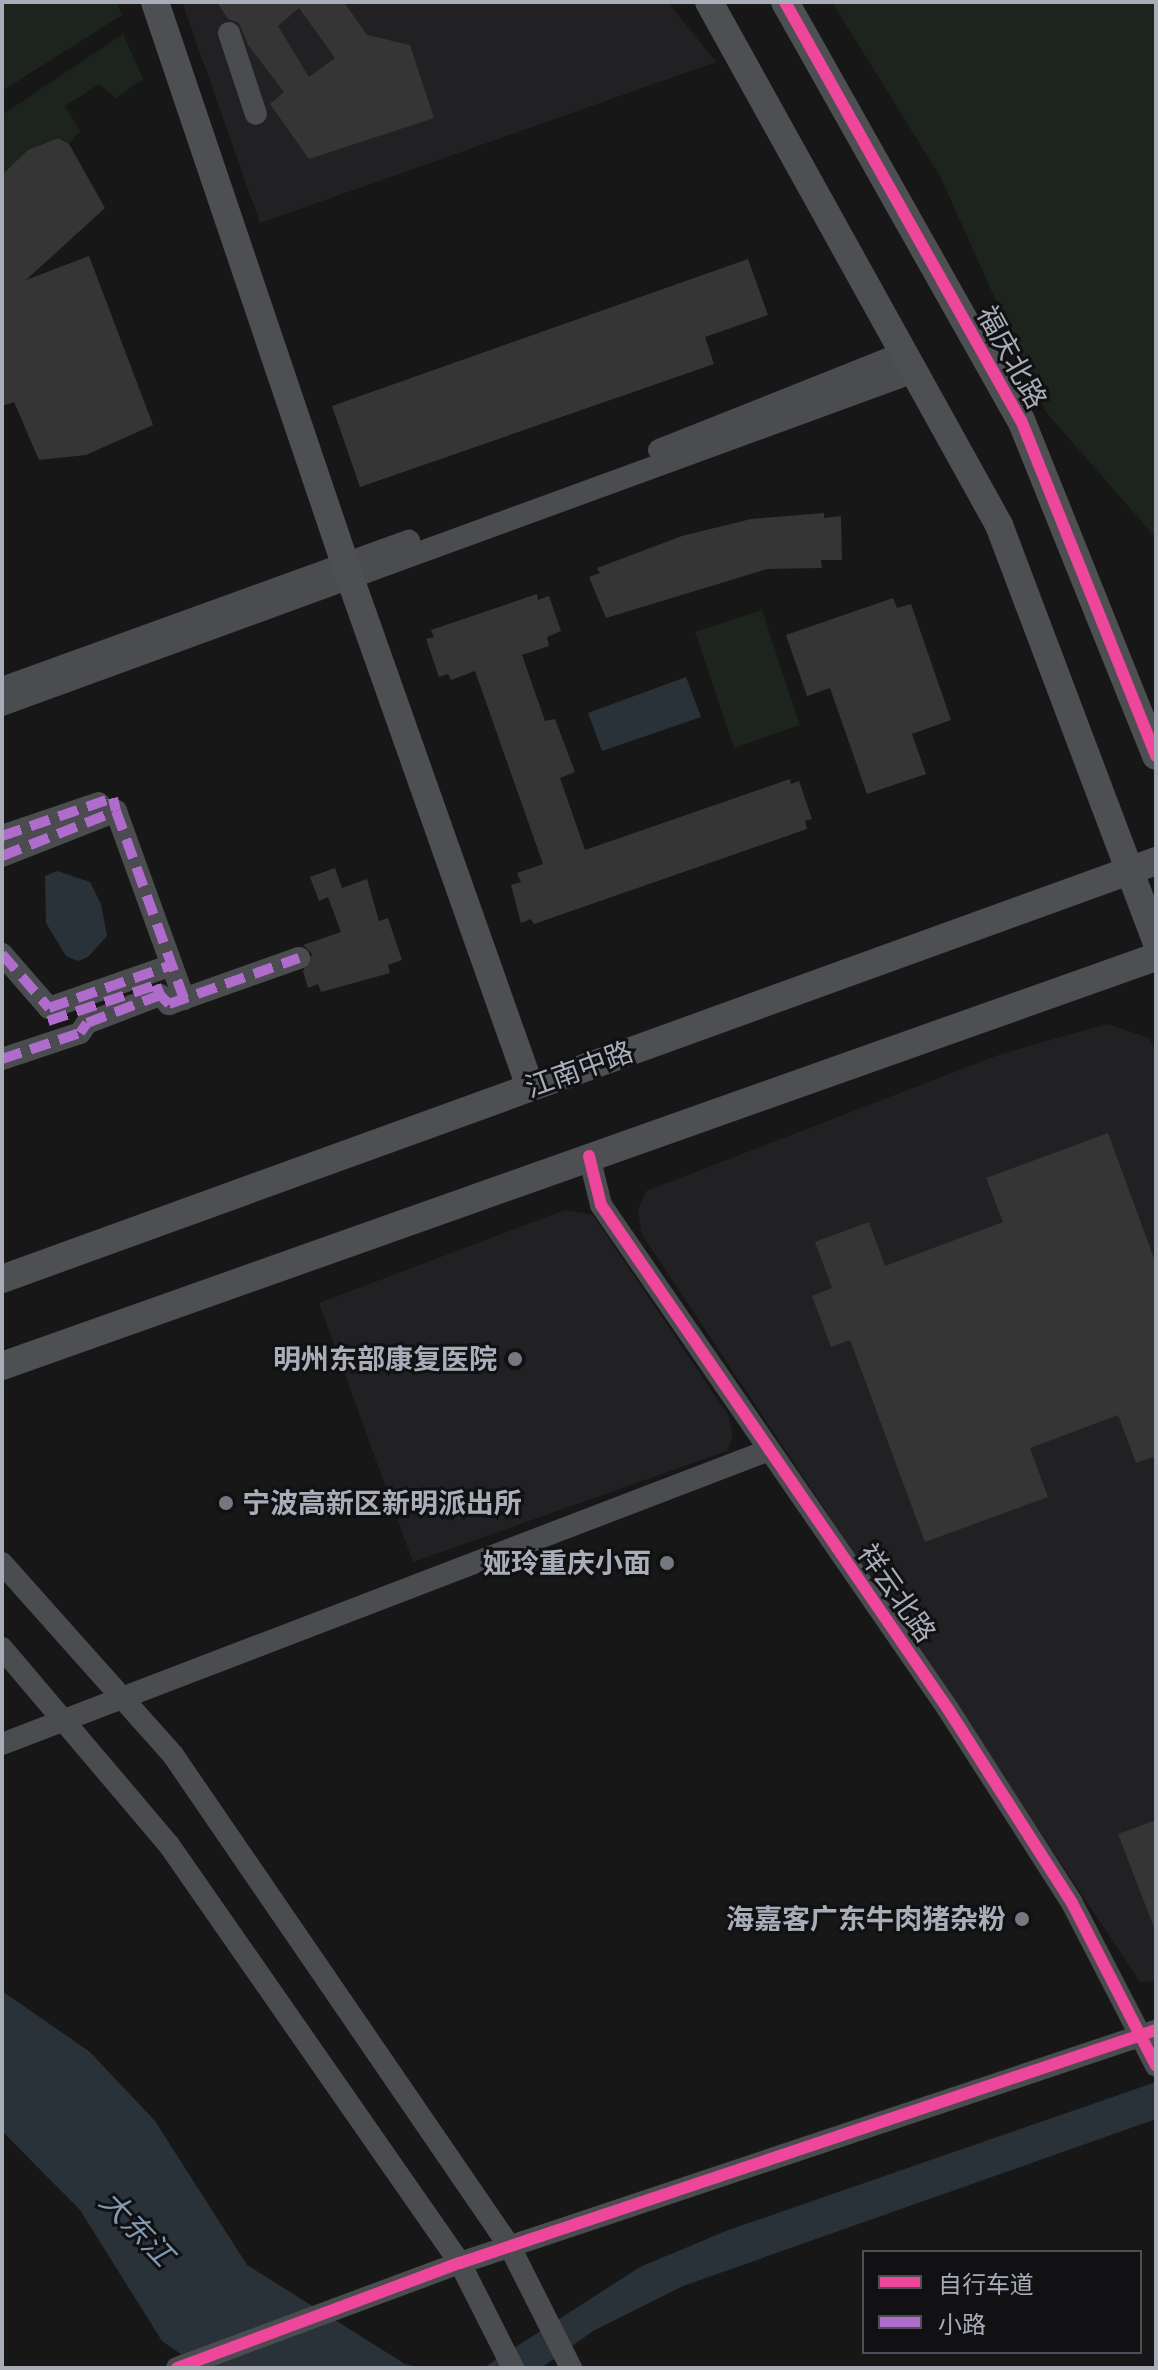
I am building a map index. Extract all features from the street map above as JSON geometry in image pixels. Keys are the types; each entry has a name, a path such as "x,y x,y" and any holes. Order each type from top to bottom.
{"main road":[{"path":"155,2 347,570 530,1087"},
{"path":"709,2 999,525 1156,941"},
{"name":"福庆北路","path":"785,2 1021,420 1156,756"},
{"name":"江南中路","path":"2,1279 1156,861"},
{"path":"2,1366 1156,957"}],"street":[{"path":"229,33 256,114"},
{"path":"2,705 347,570 909,362"},
{"path":"2,688 347,570"},
{"path":"2,836 113,798 184,999"},
{"path":"2,856 116,811"},
{"path":"2,954 49,1008 172,965"},
{"path":"48,1021 156,985 169,1004 299,958"},
{"path":"2,1059 80,1033 87,1023 160,995"},
{"name":"祥云北路","path":"589,1156 601,1205 948,1709 1150,2032 1156,2066"},
{"path":"2,1744 769,1450"},
{"path":"2,1563 173,1755 510,2247 571,2368"},
{"path":"2,1648 169,1845 460,2263 513,2368"},
{"path":"177,2368 460,2263 1150,2032"}],"shaded area":[{"path":"2,2 117,2 122,15 2,91"},
{"path":"182,2 668,2 716,62 260,223"},
{"path":"832,2 1156,2 1156,538 1046,412 941,178"},
{"path":"123,34 143,79 116,98 99,84 65,106 80,131 69,144 58,138 28,150 2,177 2,115"},
{"path":"762,610 800,725 734,748 695,632"},
{"path":"1107,1024 1149,1038 1156,1053 1156,1981 1140,1982 642,1235 638,1210 646,1191 1001,1054"},
{"name":"明州东部康复医院","path":"565,1210 593,1215 728,1415 733,1436 727,1451 413,1562 319,1303"}],"water":[{"path":"686,677 701,717 602,751 588,713"},
{"path":"57,871 90,882 101,904 107,936 88,957 78,961 66,956 46,923 45,876"},
{"name":"大东江","path":"2,1991 90,2052 155,2121 247,2265 405,2364 421,2368 201,2368 162,2341 80,2210 2,2131"},
{"path":"1156,2082 1156,2119 683,2286 593,2331 541,2368 483,2368 640,2267 726,2231"}],"building":[{"path":"217,2 344,2 367,35 410,45 434,118 309,159 270,104 284,92 248,45 239,23 228,19","holes":["299,8 335,58 309,77 278,26"]},
{"path":"58,138 69,144 105,208 26,280 89,256 153,425 86,455 39,460 14,402 2,406 2,175 28,150"},
{"path":"748,259 768,315 705,337 714,364 360,487 332,406"},
{"path":"824,513 824,518 841,516 842,560 821,560 822,568 767,569 606,618 589,577 600,573 597,568 682,536 751,519"},
{"path":"537,594 538,600 549,596 561,631 547,637 549,646 522,655 545,721 555,719 575,772 560,778 585,850 790,779 791,784 799,781 812,819 805,821 807,829 534,924 531,919 521,923 511,885 521,882 517,873 543,864 475,671 451,680 448,674 439,677 426,639 434,637 431,630"},
{"path":"893,598 897,608 911,604 951,720 912,734 926,774 867,794 830,688 807,696 786,635"},
{"path":"335,868 342,888 367,879 379,921 388,918 402,960 388,965 390,973 321,992 318,984 308,988 303,971 312,954 303,945 341,932 328,897 319,901 310,877"},
{"path":"1108,1133 1156,1264 1156,1456 1136,1463 1118,1415 1030,1448 1048,1497 925,1542 850,1340 831,1347 812,1296 832,1288 815,1242 869,1222 885,1266 1003,1222 986,1178"},
{"path":"1156,1820 1156,1929 1155,1930 1118,1834"}],"marked path":[{"path":"2,836 113,798 116,811"},
{"path":"2,856 116,811 184,999"},
{"path":"2,954 49,1008 172,965"},
{"path":"2,1059 80,1033 87,1023 160,995 169,1004 299,958"},
{"path":"48,1021 156,985 160,995"}],"cycle path":[{"path":"785,2 1021,420 1156,756"},
{"path":"589,1156 601,1205 948,1709 1072,1903 1156,2066"},
{"path":"177,2368 460,2263 1156,2030"}],"place":[{"name":"明州东部康复医院","path":"515,1359"},
{"name":"宁波高新区新明派出所","path":"226,1503"},
{"name":"娅玲重庆小面","path":"667,1563"},
{"name":"海嘉客广东牛肉猪杂粉","path":"1022,1919"}]}
